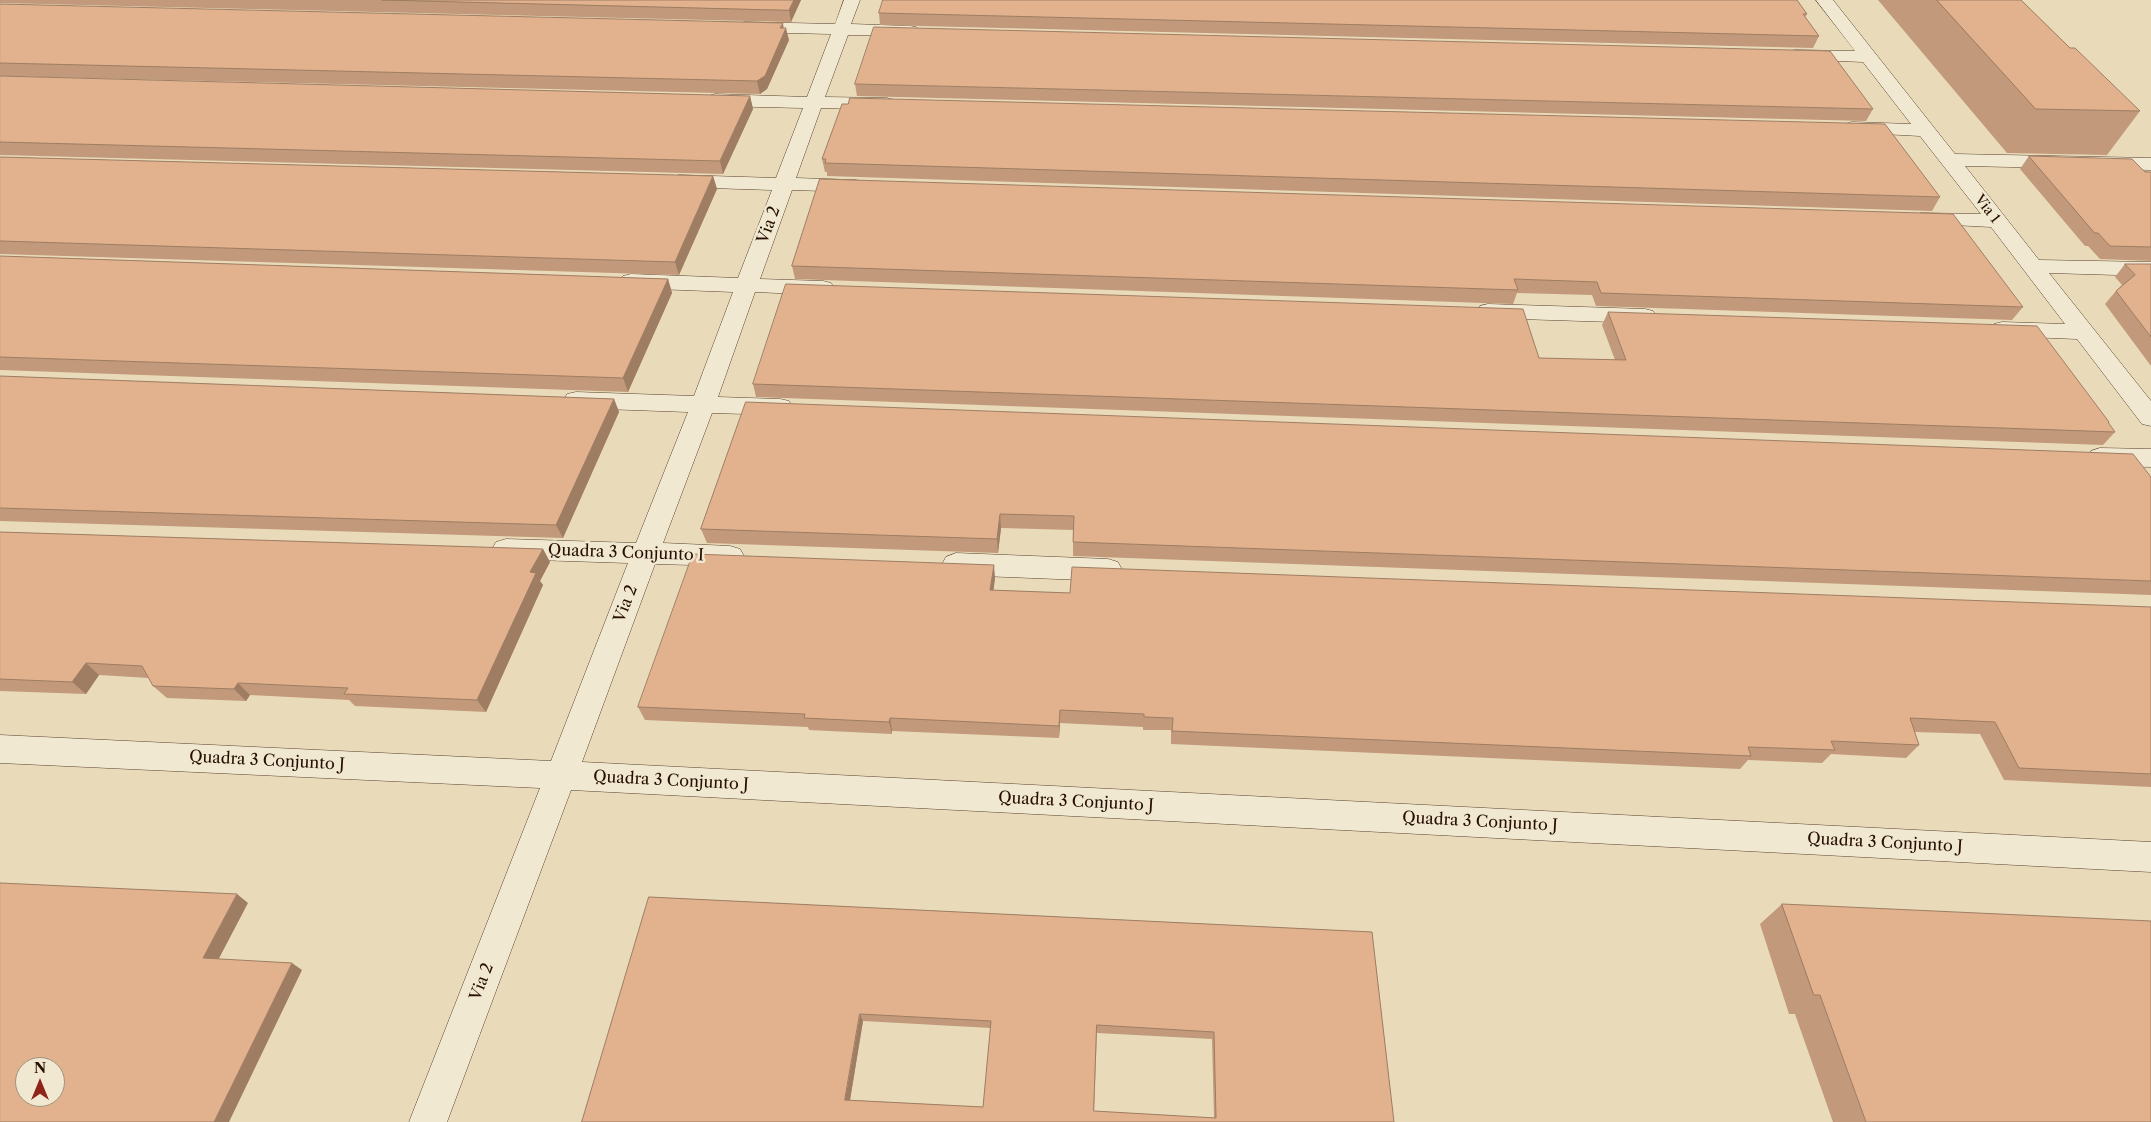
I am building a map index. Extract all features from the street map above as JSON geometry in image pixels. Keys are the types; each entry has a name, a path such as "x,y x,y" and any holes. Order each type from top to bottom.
{"street":[{"name":"Via 2","path":"428,1122 703,404 852,0"},
{"name":"Via 1","path":"1824,0 2083,332 2142,395 2151,418"},
{"path":"732,27 931,32"},
{"path":"1779,54 1868,57"},
{"path":"696,100 904,105"},
{"path":"1836,128 1925,130"},
{"path":"1949,160 2151,164"},
{"path":"656,180 874,186"},
{"path":"1897,218 1996,221"},
{"path":"2032,266 2151,269"},
{"path":"608,280 847,288"},
{"path":"1465,310 1664,317"},
{"path":"1984,328 2083,332"},
{"path":"555,399 803,408"},
{"path":"2081,456 2151,458"},
{"name":"Quadra 3 Conjunto I","path":"477,548 756,557"},
{"path":"935,564 1134,571"},
{"name":"Quadra 3 Conjunto J","path":"0,749 560,775 2151,857"}],"building":[{"path":"382,0 794,0 789,10"},
{"path":"883,0 1797,0 1807,14 1803,14 1819,36 879,13"},
{"path":"1937,0 2021,0 2070,48 2075,48 2140,111 2036,109"},
{"path":"0,4 783,23 780,28 786,28 765,76 757,81 0,63"},
{"path":"874,27 1830,51 1873,109 855,84"},
{"path":"0,76 750,96 720,161 0,142"},
{"path":"850,98 1885,124 1940,197 825,163 826,159 822,159 842,104 848,104"},
{"path":"2029,156 2132,159 2145,172 2151,172 2151,247 2110,246 2098,233 2095,233"},
{"path":"0,157 713,176 675,262 0,241"},
{"path":"820,179 1953,214 2023,307 1601,293 1597,282 1514,279 1518,290 792,266"},
{"path":"0,256 668,279 623,378 0,357"},
{"path":"2125,264 2151,264 2151,337 2116,291 2135,275"},
{"path":"786,284 1523,309 1539,358 1626,360 1608,312 2037,326 2115,432 753,384"},
{"path":"0,376 614,399 556,525 0,508"},
{"path":"746,402 2133,454 2151,477 2151,581 1073,542 1074,516 1000,514 997,539 701,529"},
{"path":"0,532 543,549 530,572 536,573 477,700 344,694 348,688 238,683 234,689 153,686 142,666 86,663 72,682 0,679"},
{"path":"693,554 994,565 990,590 1070,593 1072,567 2151,607 2151,774 2019,768 1995,722 1910,718 1919,745 1831,741 1835,750 1748,747 1751,756 1172,731 1173,718 1144,717 1144,714 1060,710 1059,726 890,718 889,722 804,718 805,714 638,707"},
{"path":"0,883 237,894 203,958 292,963 214,1122 0,1122"},
{"path":"649,897 1372,932 1394,1122 582,1122","holes":["860,1014 991,1021 983,1107 845,1100","1097,1025 1214,1032 1216,1118 1094,1111"]},
{"path":"1782,904 2151,921 2151,1122 1866,1122 1820,995 1814,995"}]}
